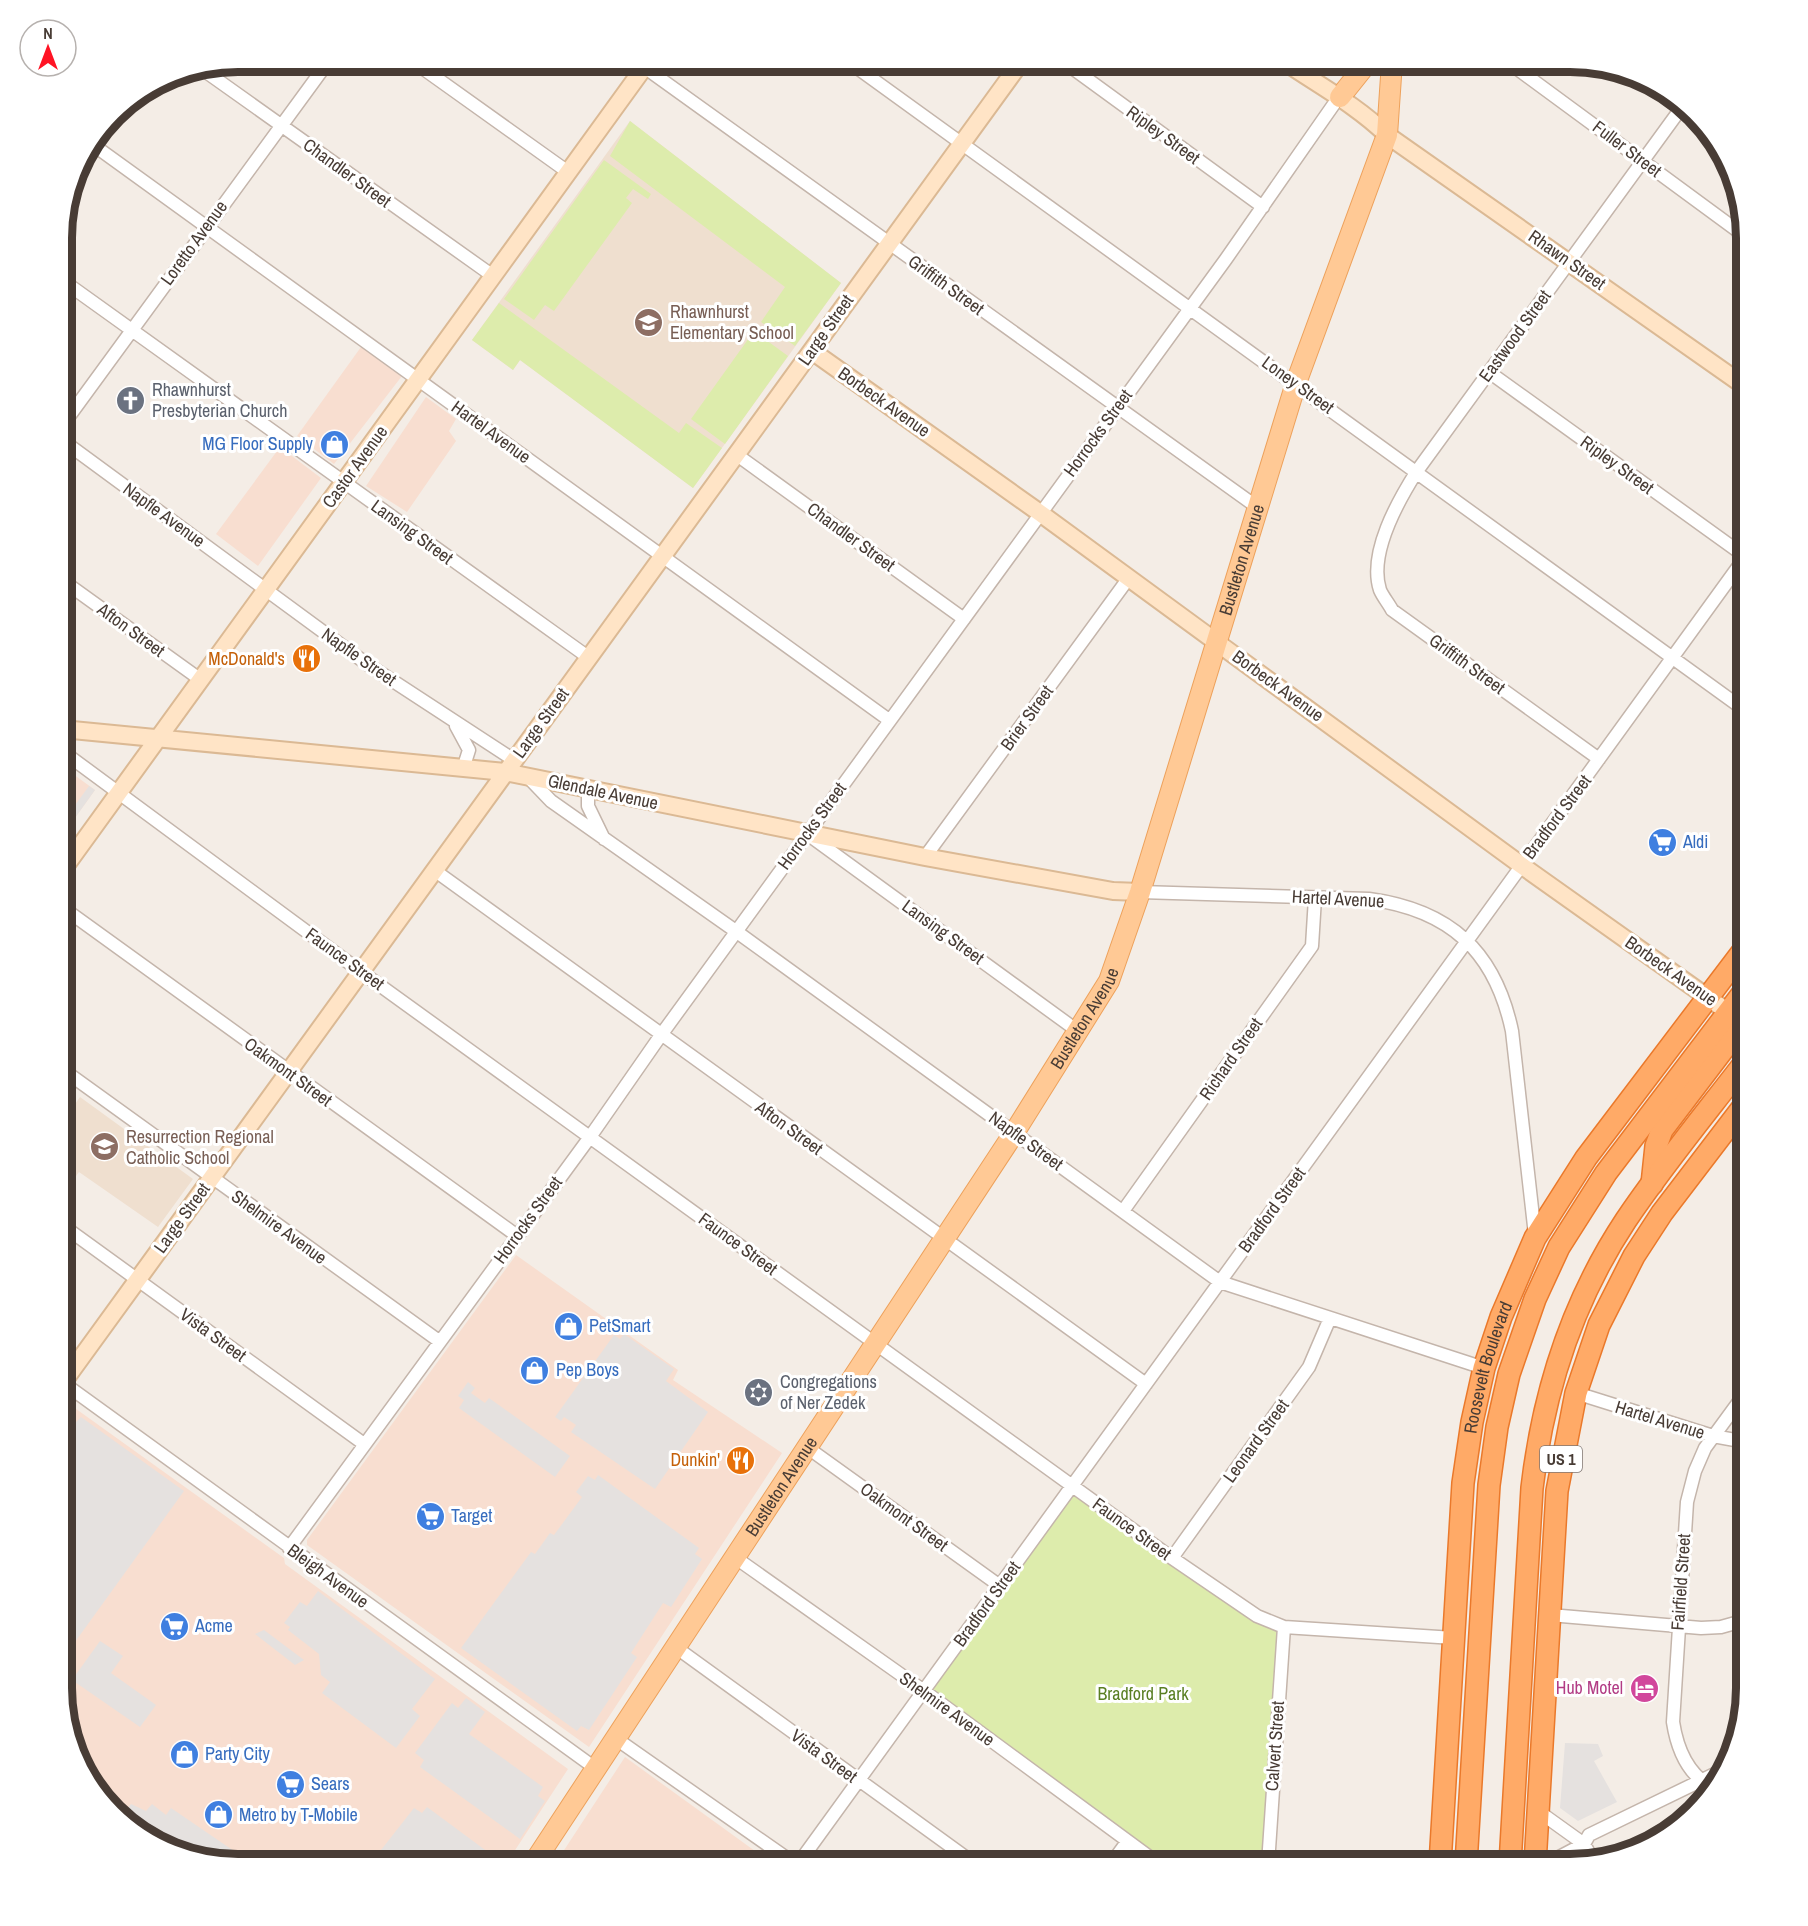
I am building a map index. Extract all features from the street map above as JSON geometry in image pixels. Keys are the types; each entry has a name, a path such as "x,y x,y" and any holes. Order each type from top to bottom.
{"highway":[{"name":"Roosevelt Boulevard","path":"1441,1854 1463,1483 1472,1422 1484,1368 1501,1317 1535,1238 1586,1158 1736,960"},
{"name":"Roosevelt Boulevard","path":"1466,1854 1489,1485 1497,1427 1511,1366 1535,1299 1574,1221 1606,1173 1736,1024"},
{"path":"1652,1185 1656,1146 1662,1130 1736,1025"},
{"name":"US 1","path":"1511,1854 1535,1462 1558,1364 1598,1267 1626,1220 1736,1073"},
{"name":"US 1","path":"1536,1854 1559,1474 1576,1393 1599,1325 1634,1256 1662,1213 1736,1116"},
{"path":"1527,1571 1547,1664"},
{"path":"1448,1731 1465,1854"}],"main road":[{"path":"1337,100 1360,72"},
{"name":"Bustleton Avenue","path":"539,1854 1014,1133 1109,981 1140,892 1215,641 1296,383 1387,135 1391,72"}],"street":[{"name":"Loretto Avenue","path":"72,413 320,72"},
{"path":"428,72 568,172"},
{"name":"Castor Avenue","path":"72,857 568,172 637,72"},
{"name":"Griffith Street","path":"655,72 1116,408 1257,507"},
{"name":"Loney Street","path":"863,72 1296,383 1736,704"},
{"name":"Large Street","path":"72,1369 1014,72"},
{"name":"Ripley Street","path":"1078,72 1263,207"},
{"name":"Rhawn Street","path":"1300,72 1337,100 1367,116 1387,135 1736,380"},
{"name":"Fuller Street","path":"1522,72 1736,229"},
{"name":"Chandler Street","path":"210,75 493,276"},
{"name":"Horrocks Street","path":"289,1548 590,1137 807,833 1263,207 1337,100"},
{"name":"Eastwood Street","path":"1384,543 1395,506 1417,471 1678,113"},
{"name":"Hartel Avenue","path":"98,149 205,228 419,379 889,720"},
{"name":"Lansing Street","path":"72,287 588,657"},
{"name":"Borbeck Avenue","path":"812,351 1040,513 1521,865 1736,1016"},
{"name":"Ripley Street","path":"1489,372 1736,550"},
{"name":"Napfle Avenue","path":"72,447 265,590"},
{"name":"Chandler Street","path":"737,455 964,619"},
{"name":"Griffith Street","path":"1384,543 1378,567 1380,590 1392,610 1599,759"},
{"name":"Bradford Street","path":"803,1854 924,1691 1466,939 1736,571"},
{"name":"Brier Street","path":"925,857 1128,579"},
{"name":"Afton Street","path":"72,587 201,680"},
{"name":"Napfle Street","path":"265,590 367,664 454,722 509,766"},
{"name":"Napfle Street","path":"454,722 469,750 463,769"},
{"name":"Glendale Avenue","path":"72,730 463,769 509,766 528,777 925,857 1113,891 1140,892"},
{"name":"Faunce Street","path":"72,759 360,971 1072,1486 1257,1616 1284,1627 1454,1638"},
{"name":"Napfle Street","path":"528,777 551,801 604,840 737,932 1220,1282 1484,1368"},
{"path":"588,789 588,806 604,840"},
{"name":"Lansing Street","path":"807,833 1079,1032"},
{"name":"Afton Street","path":"434,870 942,1239 1146,1384"},
{"name":"Hartel Avenue","path":"1140,892 1398,903 1441,922 1466,939 1492,973 1507,1005 1512,1031 1535,1238"},
{"name":"Richard Street","path":"1123,1211 1312,946 1315,898"},
{"name":"Oakmont Street","path":"72,914 516,1235"},
{"name":"Shelmire Avenue","path":"72,1076 439,1341"},
{"name":"Vista Street","path":"72,1232 364,1444"},
{"name":"Leonard Street","path":"1172,1558 1310,1367 1330,1318"},
{"name":"Bleigh Avenue","path":"72,1390 596,1768"},
{"name":"Hartel Avenue","path":"1576,1393 1713,1436 1736,1440"},
{"name":"Fairfield Street","path":"1705,1784 1679,1748 1673,1722 1687,1502 1695,1471 1713,1436 1736,1405"},
{"name":"Oakmont Street","path":"808,1448 1000,1586"},
{"name":"Shelmire Avenue","path":"733,1556 924,1691 1144,1854"},
{"path":"1550,1615 1678,1624 1687,1628 1711,1628 1736,1622"},
{"name":"Calvert Street","path":"1269,1854 1284,1627"},
{"name":"Vista Street","path":"674,1646 961,1854"},
{"path":"615,1738 782,1854"},
{"path":"1565,1854 1584,1844 1589,1835 1705,1784"},
{"path":"1538,1811 1584,1844 1589,1853"},
{"path":"1118,1854 1127,1842"}],"shaded area":[{"name":"Rhawnhurst Elementary School","path":"630,121 841,283 693,488 520,360 513,370 472,340"},
{"path":"361,347 402,376 334,464 297,436"},
{"path":"426,397 456,419 449,431 456,441 407,512 366,486"},
{"path":"280,447 321,478 258,566 216,534"},
{"path":"72,773 95,790 72,822"},
{"path":"89,786 95,790 72,822 72,809"},
{"name":"Resurrection Regional Catholic School","path":"80,1097 193,1179 158,1227 79,1172 72,1181 72,1109"},
{"path":"516,1255 678,1370 673,1380 782,1453 589,1747 307,1545 307,1540"},
{"path":"624,1334 674,1369 666,1381 708,1412 655,1489 571,1432 576,1425 564,1417 561,1421 555,1417 614,1335 620,1339"},
{"path":"468,1382 475,1388 471,1393 485,1403 489,1398 570,1456 555,1477 459,1408 464,1400 458,1396"},
{"path":"72,1406 284,1558 285,1564 568,1769 513,1854 217,1853 185,1845 146,1826 113,1797 100,1780 89,1761 75,1720 72,1698"},
{"path":"81,1417 184,1491 72,1646 72,1422 74,1424"},
{"path":"598,1475 699,1548 695,1554 702,1559 671,1607 663,1603 631,1653 637,1657 589,1730 581,1726 577,1731 461,1648 531,1552 535,1554 550,1533 554,1535 582,1497 576,1492 588,1476 595,1480"},
{"path":"318,1591 435,1679 412,1709 420,1716 396,1748 322,1693 330,1682 321,1675 319,1654 288,1630 290,1627 284,1623 300,1602 307,1606"},
{"path":"264,1630 304,1660 295,1665 255,1634"},
{"path":"100,1641 123,1656 111,1673 156,1705 140,1727 72,1680"},
{"path":"466,1698 485,1712 469,1734 543,1787 538,1796 545,1801 520,1839 420,1767 424,1760 415,1753 452,1703 458,1708"},
{"path":"1565,1743 1598,1744 1603,1756 1594,1761 1617,1802 1578,1821 1560,1808"},
{"path":"625,1757 759,1854 562,1854"},
{"path":"131,1804 146,1811 152,1804 166,1815 171,1808 238,1854 217,1853 185,1845 155,1832 126,1810"},
{"path":"427,1807 491,1854 378,1854 414,1808 422,1813"}],"green space":[{"path":"630,121 841,283 795,346 761,322 785,287 610,156"},
{"path":"604,160 651,194 648,199 633,189 626,198 632,203 554,311 545,305 534,320 504,299"},
{"path":"499,303 679,433 686,423 722,448 693,488 520,360 513,370 472,340"},
{"path":"754,331 788,356 725,444 691,419"},
{"name":"Bradford Park","path":"1072,1486 1284,1627 1269,1854 1145,1854 924,1691"}],"place":[{"name":"Rhawnhurst Elementary School","path":"649,322"},
{"name":"Rhawnhurst Presbyterian Church","path":"131,400"},
{"name":"MG Floor Supply","path":"334,444"},
{"name":"McDonald's","path":"306,659"},
{"name":"Aldi","path":"1662,842"},
{"name":"Resurrection Regional Catholic School","path":"105,1147"},
{"name":"PetSmart","path":"568,1326"},
{"name":"Pep Boys","path":"535,1370"},
{"name":"Congregations of Ner Zedek","path":"759,1392"},
{"name":"Dunkin'","path":"741,1460"},
{"name":"Target","path":"430,1516"},
{"name":"Acme","path":"174,1626"},
{"name":"Hub Motel","path":"1644,1688"},
{"name":"Party City","path":"184,1754"},
{"name":"Sears","path":"290,1784"},
{"name":"Metro by T-Mobile","path":"218,1815"}]}
